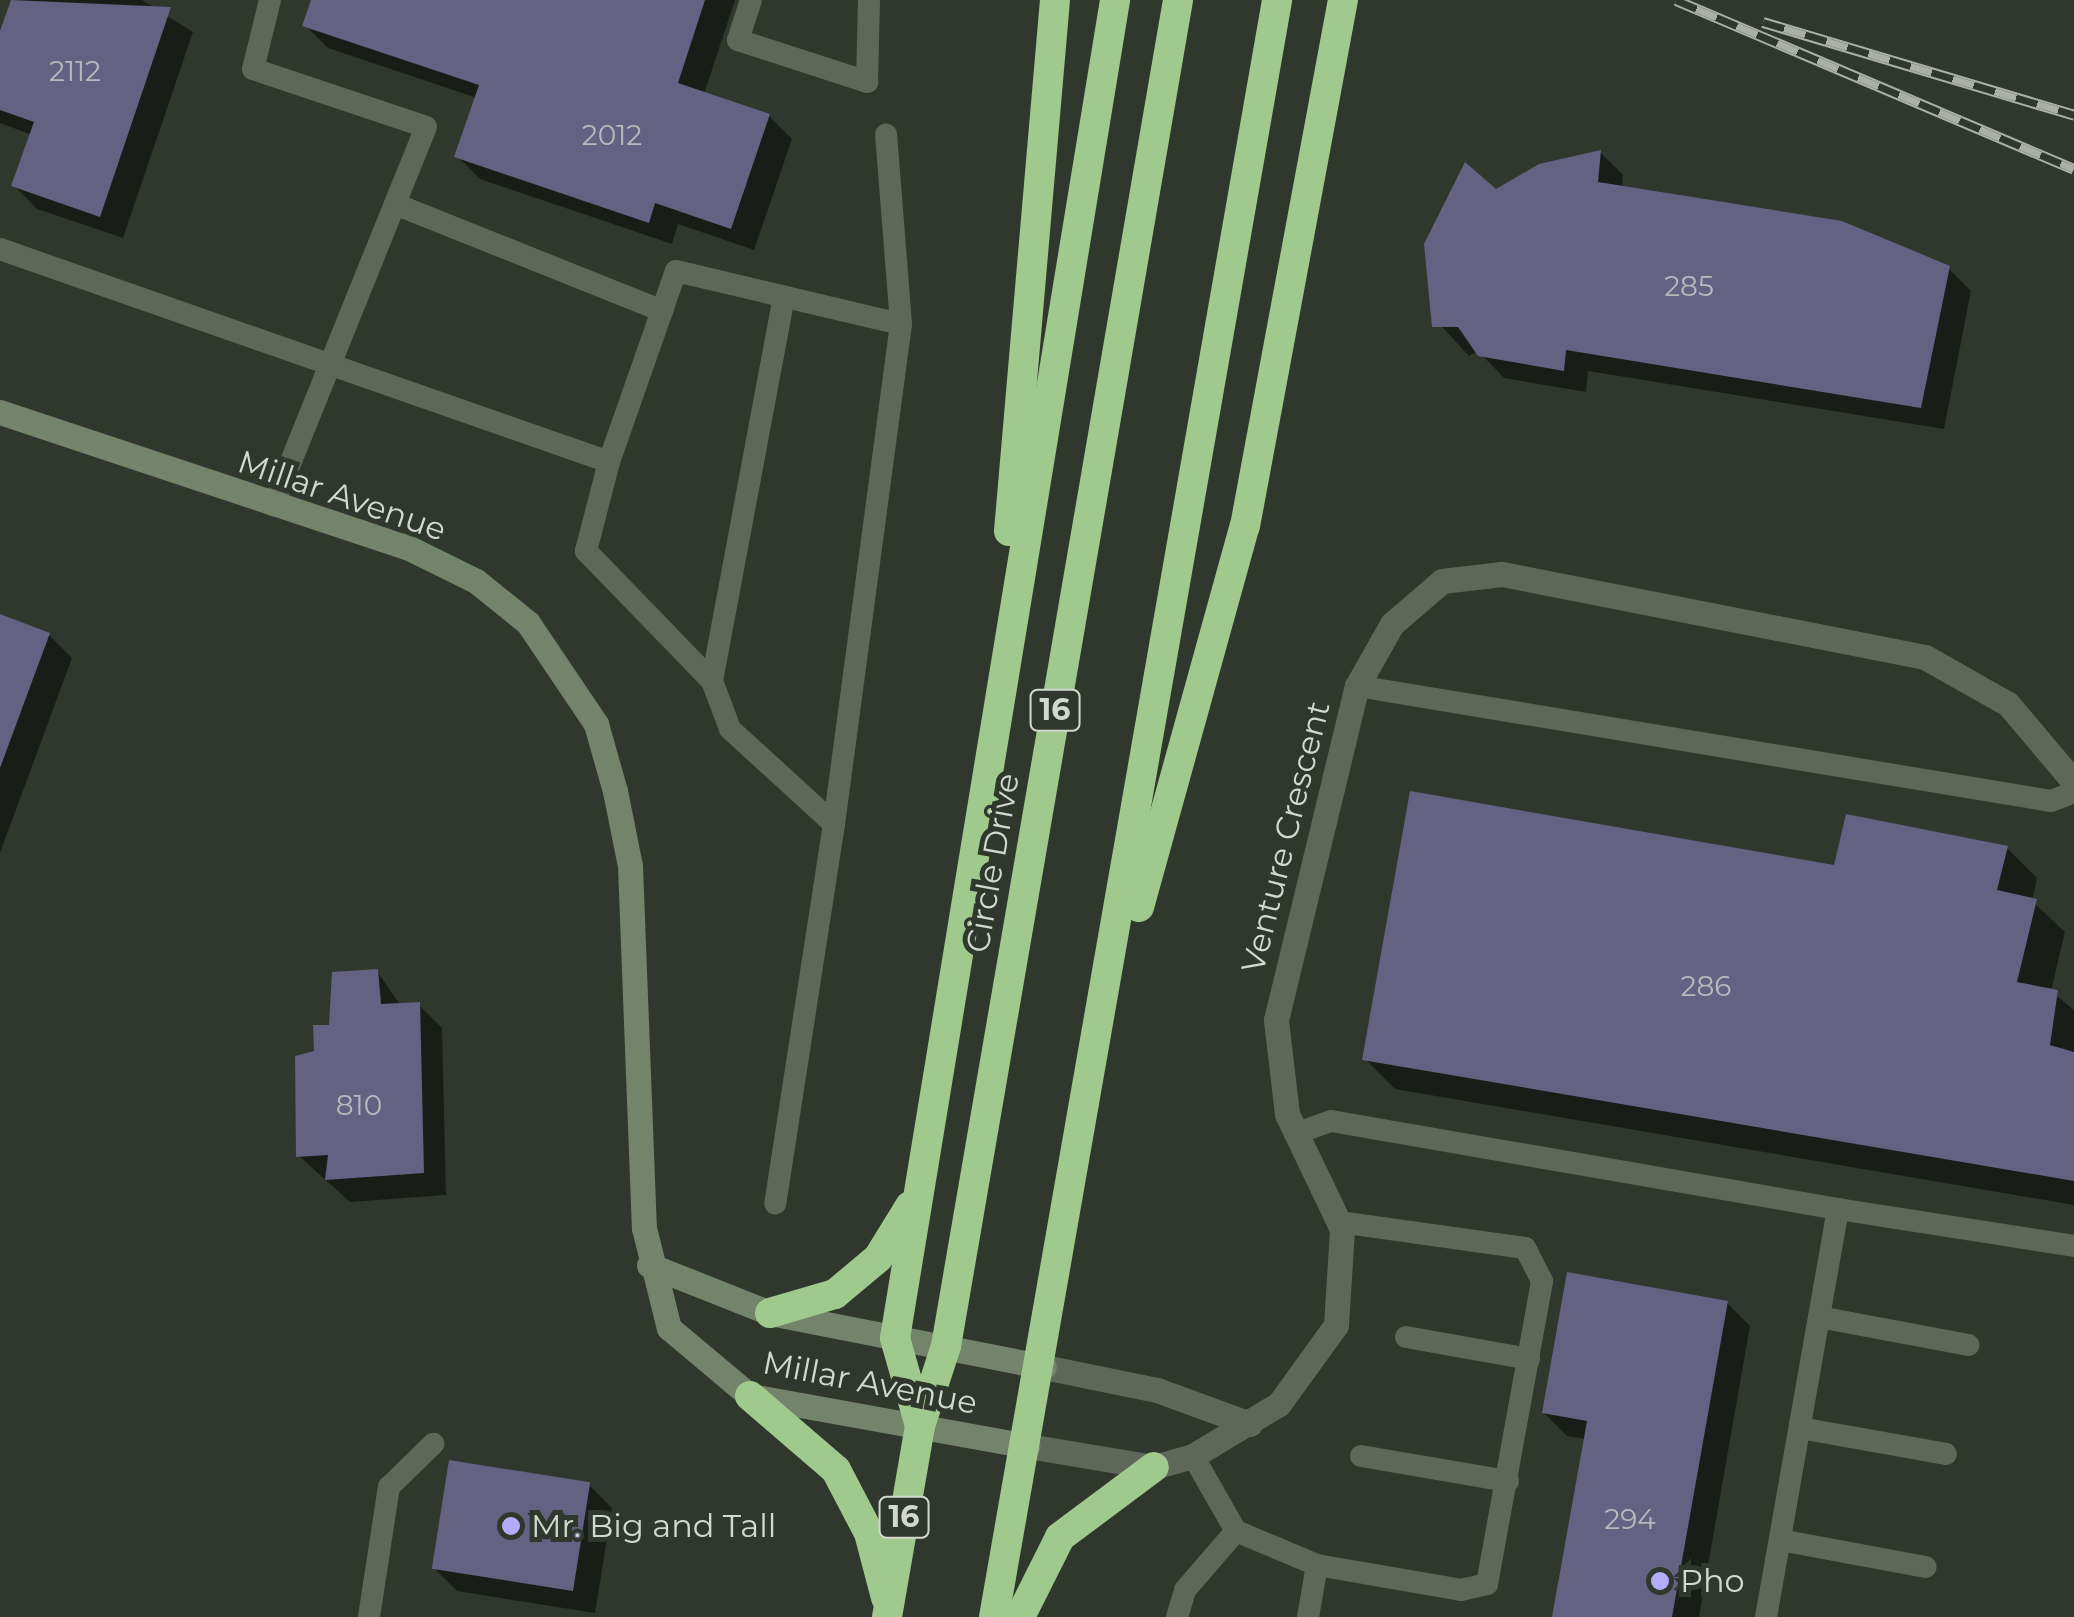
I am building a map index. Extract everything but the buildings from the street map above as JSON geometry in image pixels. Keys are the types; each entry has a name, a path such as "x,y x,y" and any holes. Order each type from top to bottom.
{"highway":[{"path":"990,763 1055,0"},
{"path":"920,1426 894,1338 1115,0"},
{"name":"Circle Drive","path":"888,1612 920,1426 946,1346 1178,0"},
{"path":"994,1617 1044,1367 1277,0"},
{"path":"1099,1050 1245,526 1343,0"},
{"path":"1327,87 1355,0"},
{"path":"770,1313 835,1294 878,1258 916,1195"},
{"path":"750,1396 836,1470 868,1533 888,1612"},
{"path":"1020,1617 1060,1536 1154,1467"}],"street":[{"name":"Millar Avenue","path":"0,412 411,549 476,582 528,623 596,724 630,866 649,1266 669,1328 750,1396 1028,1446"},
{"name":"Venture Crescent","path":"1028,1446 1154,1467 1193,1456 1280,1404 1336,1326 1346,1261 1339,1222 1295,1134 1276,1020 1358,686 1414,600 1442,581 1502,574 1925,656 2008,704 2074,782"},
{"name":"Millar Avenue","path":"649,1266 770,1313 1044,1367"},
{"path":"1044,1367 1157,1390 1250,1424"}],"lane":[{"path":"270,0 253,69 426,128 272,505"},
{"path":"751,0 738,40 867,82 869,0"},
{"path":"774,1203 834,824 901,324 886,135"},
{"path":"395,204 662,311"},
{"path":"0,249 610,462"},
{"path":"834,824 730,728 712,681 586,551 610,462 676,271 901,324"},
{"path":"712,681 784,297"},
{"path":"1358,686 2051,801 2074,792"},
{"path":"1295,1134 1332,1121 2074,1246"},
{"path":"1766,1617 1838,1209"},
{"path":"1193,1456 1236,1531 1317,1565 1475,1590 1492,1574 1542,1281 1536,1255 1339,1222"},
{"path":"1819,1317 1968,1345"},
{"path":"1406,1338 1529,1359"},
{"path":"1800,1428 1946,1454"},
{"path":"369,1617 389,1487 433,1444"},
{"path":"1360,1456 1508,1481"},
{"path":"1177,1617 1186,1590 1236,1531"},
{"path":"1780,1540 1926,1567"},
{"path":"1308,1617 1317,1565"}],"railway":[{"path":"1676,0 2074,169"},
{"path":"1763,22 2074,115"}],"place":[{"name":"Mr. Big and Tall","path":"511,1526"},
{"name":"Pho","path":"1660,1581"}]}
